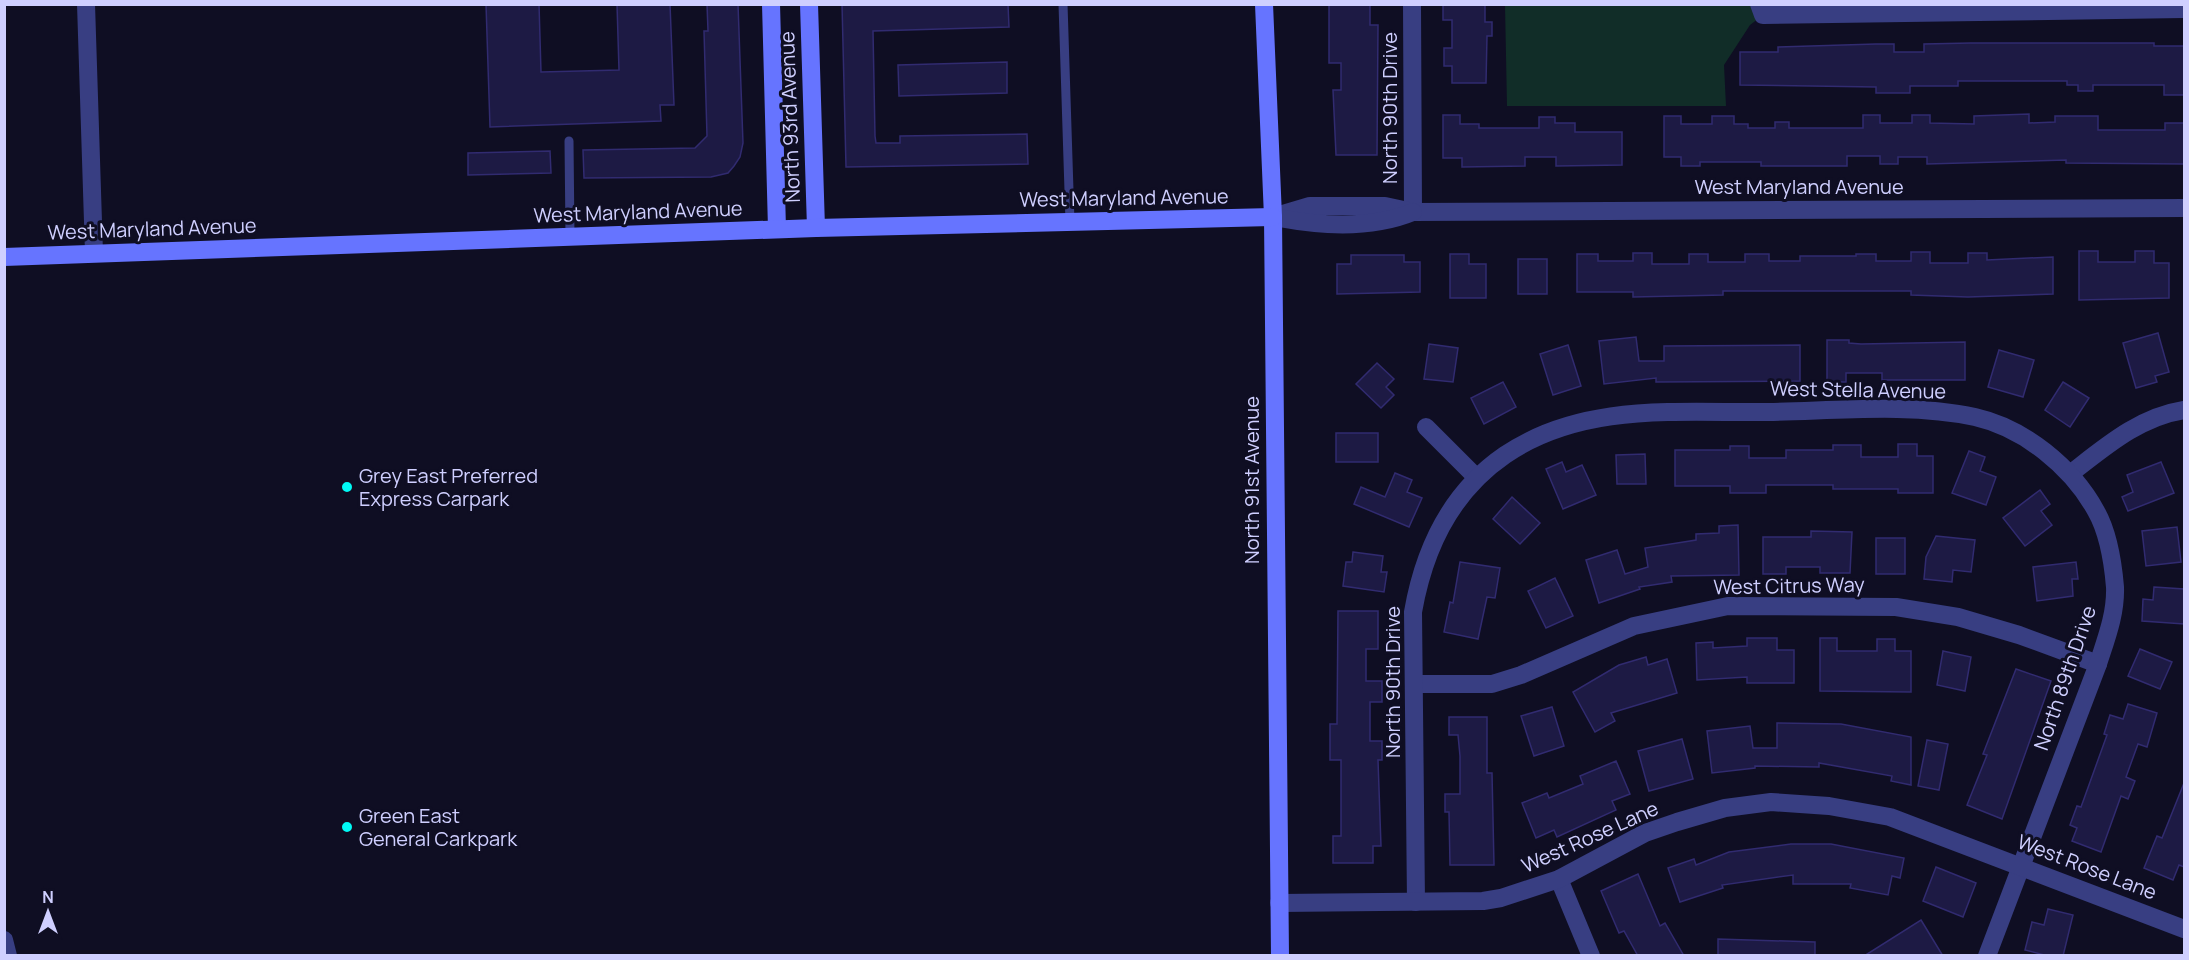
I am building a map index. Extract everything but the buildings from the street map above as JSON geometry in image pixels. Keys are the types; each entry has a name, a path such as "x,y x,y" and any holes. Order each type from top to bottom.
{"main road":[{"name":"North 93rd Avenue","path":"771,4 777,229"},
{"name":"North 93rd Avenue","path":"809,4 816,228"},
{"name":"North 91st Avenue","path":"1264,4 1273,218 1280,956"},
{"name":"West Maryland Avenue","path":"4,257 777,229 1273,218"}],"street":[{"path":"86,4 94,254"},
{"name":"North 90th Drive","path":"1412,4 1413,212"},
{"path":"1761,10 2180,8"},
{"name":"West Maryland Avenue","path":"1273,218 1309,224 1393,220 1413,212 2184,208"},
{"name":"West Stella Avenue","path":"1504,456 1553,430 1604,416 1655,412 1922,410 1977,417 2020,434 2070,474"},
{"path":"2070,474 2121,435 2161,414 2184,410"},
{"path":"1426,427 1477,478"},
{"name":"North 90th Drive","path":"1416,902 1413,612 1422,568 1446,518 1477,478 1504,456"},
{"name":"North 89th Drive","path":"1987,956 1998,933 2113,618 2115,589 2110,554 2097,512 2070,474"},
{"name":"West Citrus Way","path":"1414,684 1492,684 1521,675 1634,626 1728,606 1896,607 1958,617 2019,635 2098,664"},
{"name":"West Rose Lane","path":"1279,903 1416,902 1501,898 1559,879 1646,833 1725,808 1771,802 1829,806 1890,817 2184,929"},
{"path":"1559,879 1591,956"},
{"path":"4,940 8,956"}],"lane":[{"path":"1063,4 1070,222"},
{"path":"569,141 570,236"}],"green space":[{"path":"1759,4 1763,15 1750,25 1724,65 1726,106 1507,106 1505,5"}],"place":[{"name":"Grey East Preferred Express Carpark","path":"347,487"},
{"name":"Green East General Carkpark","path":"347,827"}]}
